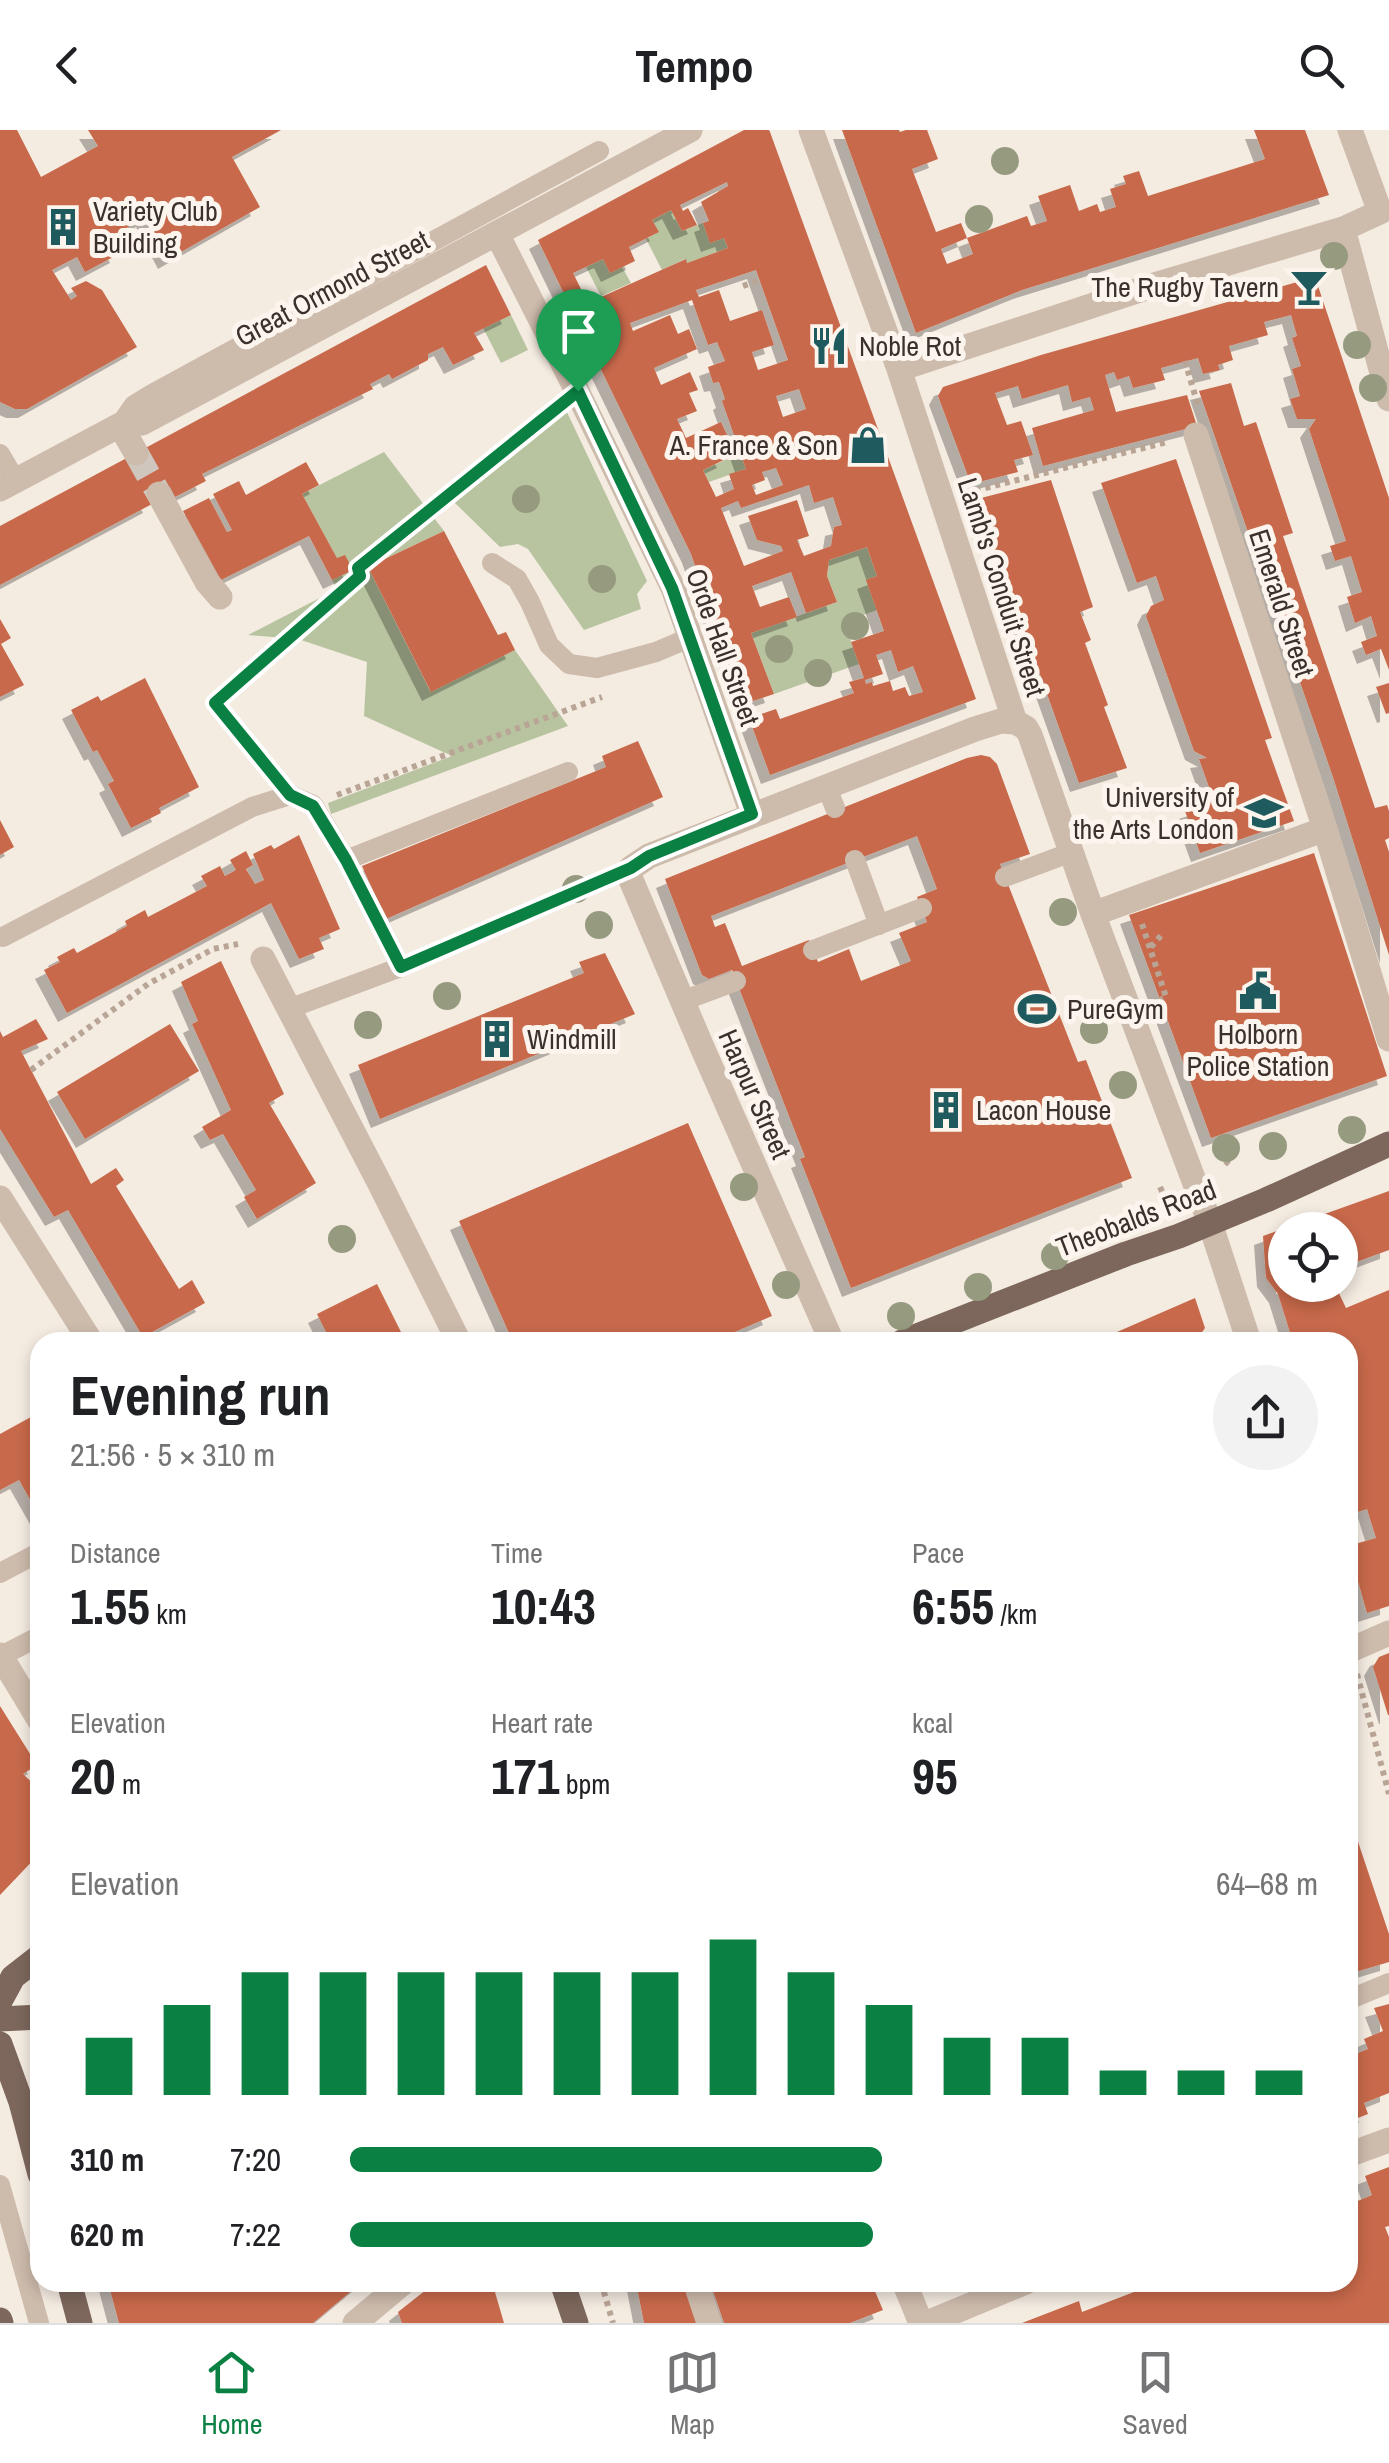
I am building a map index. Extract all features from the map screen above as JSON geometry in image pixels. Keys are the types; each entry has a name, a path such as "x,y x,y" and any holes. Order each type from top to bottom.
{"main road":[{"name":"Theobalds Road","path":"928,1332 1210,1223 1389,1144"},
{"path":"0,2001 13,1976 30,1963"},
{"path":"0,2019 30,2018"},
{"path":"0,2044 30,2136"},
{"path":"72,2292 80,2323"},
{"path":"565,2292 576,2323"}],"street":[{"name":"Great Ormond Street","path":"8,485 120,425 142,423 690,130"},
{"name":"Lamb's Conduit Street","path":"811,130 900,369 1015,722 1030,735 1210,1223 1245,1331"},
{"path":"900,369 1126,294 1343,229 1380,212 1350,130"},
{"path":"1343,229 1389,399"},
{"name":"Orde Hall Street","path":"497,234 578,391 672,588 752,814"},
{"path":"120,425 136,453"},
{"name":"Emerald Street","path":"1196,435 1389,1040"},
{"path":"159,494 220,598"},
{"path":"631,868 649,856 752,814 830,797 974,729 1005,720 1015,722"},
{"path":"1093,914 1324,829"},
{"name":"Harpur Street","path":"631,868 629,875 682,1001 828,1332"},
{"path":"263,959 454,1332"},
{"path":"0,1198 85,1332"},
{"path":"1358,1644 1389,1633"},
{"path":"0,1655 30,1686"},
{"path":"1358,2151 1389,2140"},
{"path":"354,2323 392,2292"},
{"path":"699,2292 709,2323"},
{"path":"909,2292 924,2323 1001,2292"}],"lane":[{"path":"120,425 134,405 152,394 599,151"},
{"path":"0,454 8,485"},
{"path":"492,562 517,579 550,644 568,664 596,668 656,652 689,638"},
{"path":"346,860 568,772"},
{"path":"4,937 252,807 290,795 313,806 346,860 401,967 288,1010"},
{"path":"1005,877 1072,852"},
{"path":"855,860 879,924"},
{"path":"813,950 922,908"},
{"path":"682,1001 736,980"},
{"path":"0,1574 30,1558"},
{"path":"0,1655 30,1641"},
{"path":"1358,1996 1389,1983"},
{"path":"0,2185 30,2291"},
{"path":"30,2292 39,2323"}],"path":[{"path":"743,286 760,280"},
{"path":"941,500 1206,430 1185,361"},
{"path":"290,795 215,703 360,576 358,568 578,391"},
{"path":"313,806 607,696"},
{"path":"401,967 631,868"},
{"path":"1150,948 1164,932"},
{"path":"1146,936 1166,997 1152,1004"},
{"path":"31,1070 148,984 213,949 249,942 263,959"},
{"path":"1160,1187 1164,1196"},
{"path":"1362,1694 1389,1794"},
{"path":"604,2292 613,2323"}],"green space":[{"path":"671,210 682,231 703,223 724,238 728,248 687,263 685,259 662,270 646,239 658,232 652,220"},
{"path":"603,259 610,272 622,267 631,283 601,296 586,267"},
{"path":"511,315 528,350 501,363 483,328"},
{"path":"565,408 647,581 637,594 641,609 584,630 528,549 518,544 500,547 453,501"},
{"path":"734,434 746,469 709,482 703,470 725,460 717,442"},
{"path":"384,452 444,531 368,567 430,691 515,650 568,726 331,814 328,803 452,756 364,716 367,662 298,639 248,635 337,589 332,580 337,558 302,494"},
{"path":"867,547 877,576 867,580 877,610 844,622 859,664 774,694 751,633 837,602 827,576 829,560"}],"building":[{"name":"Variety Club Building","path":"0,130 17,130 41,177 98,146 88,130 281,130 232,157 260,207 167,260 145,218 109,237 119,254 85,272 77,257 52,270 71,300 77,296 71,288 86,281 102,290 137,347 27,409 15,409 0,402"},
{"path":"744,130 769,130 976,699 770,775 749,718 776,709 780,719 854,693 849,682 864,678 851,642 884,631 866,580 877,576 867,547 829,560 827,576 837,602 806,613 791,572 752,586 760,607 789,597 797,617 751,633 774,694 744,704 691,554 572,310 686,259 687,263 728,248 724,238 710,243 703,223 709,221 701,202 728,186 727,182 680,205 683,211 688,208 697,225 682,231 671,210 652,220 659,232 629,247 635,261 610,273 603,259 573,273 583,293 567,300 538,240","holes":["756,270 788,360 758,370 752,352 774,345 762,310 730,321 719,290 699,297 696,290","692,300 708,345 717,342 725,361 708,367 713,383 719,382 746,469 729,474 734,489 716,497 703,470 726,459 717,442 728,437 721,422 686,438 677,419 697,411 689,393 698,390 690,372 661,385 654,368 697,349 689,329 678,334 670,315 633,331 630,323","799,389 806,409 783,417 776,396","776,468 783,485 756,495 752,485 765,480 762,472","809,485 814,503 833,497 842,525 834,527 831,546 804,556 797,540 809,536 797,500 748,516 757,540 781,546 783,551 744,566 721,508 738,501 741,508","891,650 898,672 913,666 923,692 909,696 905,687 893,691 890,681 866,684 865,680 883,674 876,655"]},
{"path":"842,130 927,130 938,159 912,169 936,232 961,223 967,238 1027,216 1031,226 1047,221 1038,196 1070,185 1079,211 1097,204 1100,212 1116,207 1110,189 1126,184 1123,176 1139,171 1148,196 1265,159 1254,130 1305,130 1329,195 1022,290 916,333","holes":["967,238 973,254 947,264 941,249"]},
{"path":"486,265 511,315 474,333 484,350 453,365 443,347 428,354 428,360 392,379 389,374 370,384 373,389 202,474 206,481 175,497 170,487 149,498 152,504 0,585 0,526"},
{"path":"1315,277 1389,498 1389,670 1381,649 1366,655 1361,642 1377,636 1371,616 1355,623 1347,597 1362,592 1351,556 1335,561 1330,546 1346,541 1309,429 1316,419 1297,419 1290,399 1300,396 1292,369 1301,366 1292,338 1297,336 1291,315 1264,322 1268,335 1229,346 1233,360 1218,365 1220,370 1203,374 1198,358 1161,368 1165,380 1133,388 1129,376 1117,380 1114,372 1105,375 1116,412 1187,395 1197,426 1043,466 1032,428 1094,410 1090,397 1072,402 1068,385 1022,399 1018,386 995,393 1007,425 1021,421 1033,455 1014,460 1018,472 971,484 938,396 943,387"},
{"path":"1231,383 1244,426 1256,422 1293,533 1283,536 1375,808 1387,805 1389,811 1389,838 1385,840 1389,852 1389,955 1333,777 1199,391"},
{"path":"1176,459 1272,738 1265,740 1294,821 1200,853 1185,811 1214,801 1199,759 1207,758 1194,751 1146,616 1151,606 1164,600 1156,576 1137,583 1101,483"},
{"path":"306,462 319,485 302,494 337,558 345,555 353,570 332,580 309,536 221,580 183,511 209,498 227,532 232,530 213,494 239,481 246,495"},
{"path":"1051,480 1093,607 1080,612 1091,640 1085,643 1127,768 1079,783 977,499"},
{"path":"444,531 498,635 506,632 515,650 431,692 368,567"},
{"path":"0,619 11,638 1,644 24,685 0,697"},
{"path":"145,678 199,787 131,828 108,784 114,781 71,710 98,696 101,701"},
{"path":"1389,683 1389,713 1386,714 1376,687"},
{"path":"638,741 663,797 386,919 362,866 606,767 602,756"},
{"name":"Lacon House","path":"981,755 997,764 1030,854 1000,864 1078,1062 1086,1060 1132,1178 851,1288 732,970 709,979 702,975 665,879","holes":["917,836 937,889 917,897 927,922 899,933 911,961 861,981 849,949 818,962 809,940 742,966 725,923 715,927 711,916"]},
{"path":"0,820 14,847 0,855"},
{"path":"299,835 340,929 319,938 324,949 299,959 271,903 67,1013 44,970 60,962 57,957 74,948 77,953 127,926 125,921 145,910 148,917 207,886 201,876 220,866 225,876 236,870 230,860 246,851 253,865 246,869 255,884 264,880 253,854 271,845 274,849"},
{"name":"Holborn Police Station","path":"1314,853 1387,1076 1211,1138 1129,915"},
{"name":"Windmill","path":"605,953 635,1014 380,1119 358,1065 584,973 579,962"},
{"path":"221,961 284,1094 269,1103 316,1183 257,1219 244,1197 256,1190 223,1134 210,1140 202,1127 231,1110 192,1024 198,1021 181,982"},
{"path":"36,1019 48,1039 21,1051 91,1184 116,1168 124,1180 116,1186 179,1289 192,1280 205,1303 152,1332 140,1332 68,1210 54,1217 0,1129 0,1031 3,1037"},
{"path":"170,1024 199,1071 85,1139 57,1092"},
{"path":"688,1123 772,1316 735,1332 509,1332 459,1221"},
{"path":"1389,1191 1389,1250 1358,1261 1358,1212 1330,1212"},
{"path":"1268,1234 1268,1281 1263,1236"},
{"path":"377,1284 401,1332 326,1332 317,1314"},
{"path":"1389,1290 1389,1606 1367,1613 1358,1581 1358,1543 1376,1538 1367,1509 1358,1512 1358,1332 1290,1332 1280,1302 1343,1302 1346,1308"},
{"path":"1195,1298 1205,1328 1202,1332 1117,1332"},
{"path":"30,1418 30,1499 19,1480 0,1490 0,1434"},
{"path":"1389,1653 1388,1715 1373,1667 1379,1657"},
{"path":"0,1706 30,1754 30,1770 23,1774 30,1781 30,1864 0,1895"},
{"path":"1358,1842 1389,1934 1389,1962 1358,1971"},
{"path":"1389,2004 1389,2093 1364,2103 1368,2114 1358,2118 1358,2053 1368,2049 1364,2039 1383,2031 1374,2008"},
{"path":"1389,2167 1389,2226 1385,2227 1389,2237 1389,2323 1022,2323 1079,2301 1082,2312 1134,2292 1358,2292 1358,2201 1372,2195 1365,2176"},
{"path":"111,2292 350,2292 313,2323 119,2323"},
{"path":"423,2292 495,2292 504,2323 402,2323 398,2312"},
{"path":"638,2292 690,2292 698,2323 644,2323"},
{"path":"713,2292 875,2292 883,2310 850,2323 724,2323"}],"tunnel":[{"path":"136,453 159,494"}],"place":[{"name":"Variety Club Building","path":"63,227"},
{"name":"The Rugby Tavern","path":"1309,287"},
{"name":"Noble Rot","path":"829,346"},
{"name":"A. France & Son","path":"868,445"},
{"name":"University of the Arts London","path":"1264,813"},
{"name":"Holborn Police Station","path":"1258,991"},
{"name":"PureGym","path":"1037,1009"},
{"name":"Windmill","path":"497,1039"},
{"name":"Lacon House","path":"946,1110"}],"route":[{"path":"578,391 672,588 752,814 401,967 346,860 313,806 290,795 215,703 360,576 358,568 578,391"}]}
